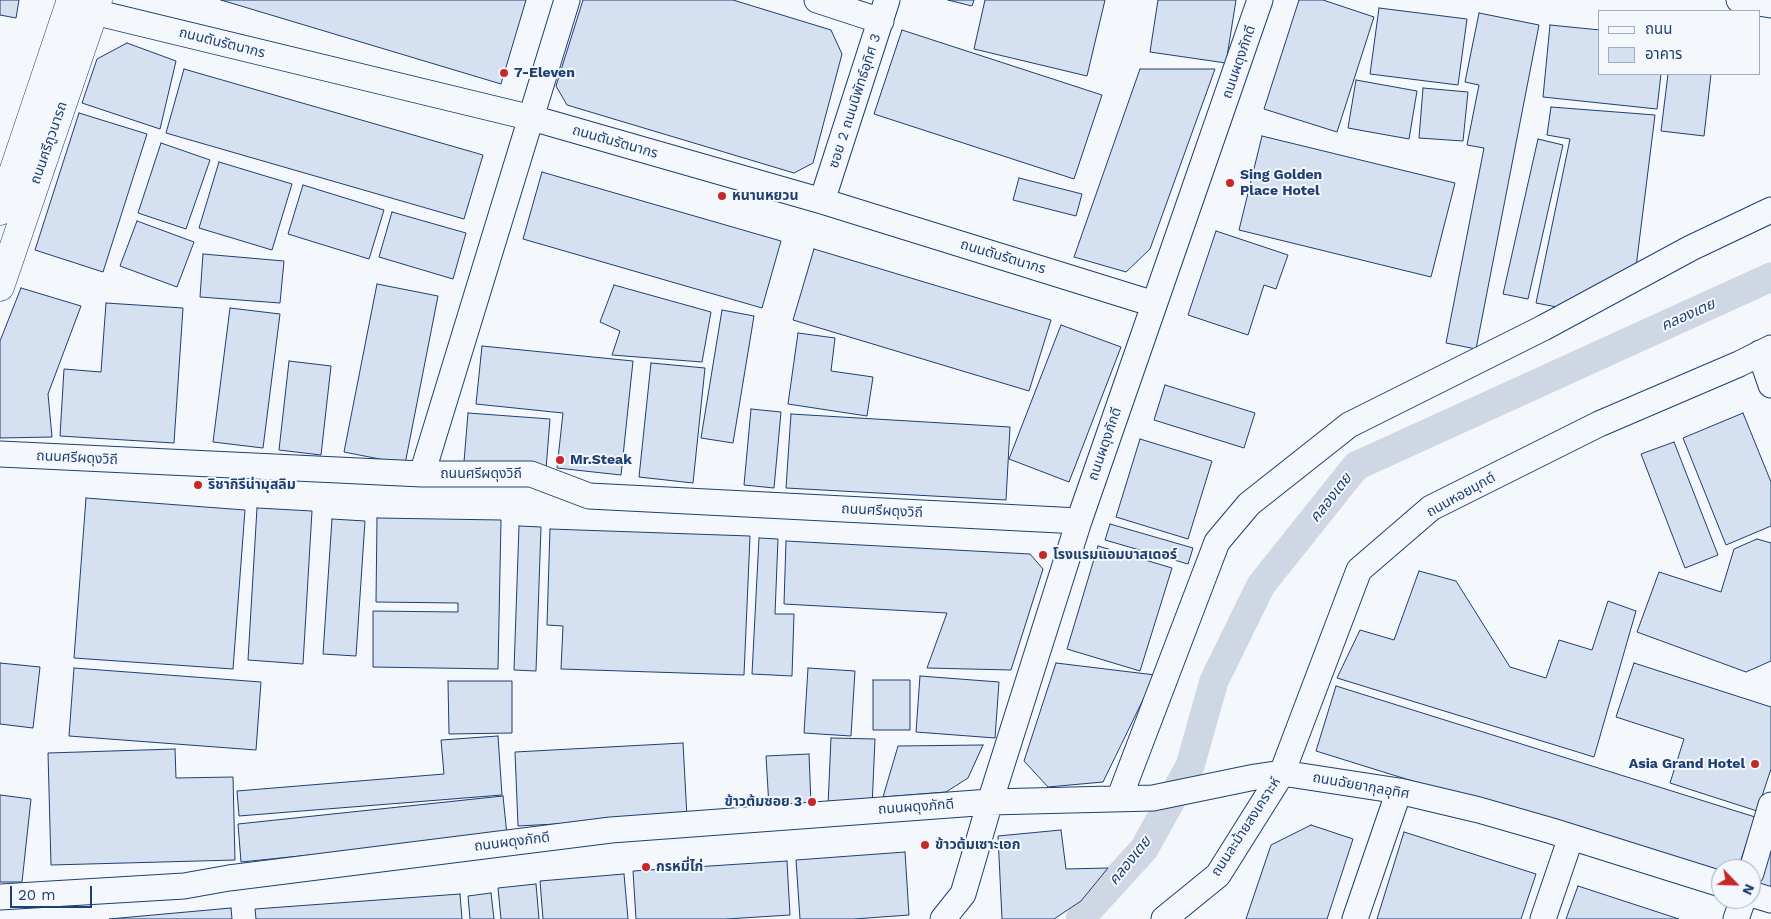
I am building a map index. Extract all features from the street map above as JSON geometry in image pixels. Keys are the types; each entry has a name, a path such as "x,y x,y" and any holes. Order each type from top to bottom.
{"main road":[{"name":"ถนนศรีภูวนารถ","path":"0,211 83,4"},
{"name":"ถนนศรีภูวนารถ","path":"0,287 83,4"}],"street":[{"path":"422,474 567,0"},
{"path":"817,0 884,10"},
{"name":"ถนนผดุงภักดี","path":"0,897 184,886 229,878 611,830 990,802 1079,521 1260,0"},
{"path":"1739,0 1771,5"},
{"name":"ถนนตันรัตนากร","path":"83,4 532,118 822,201 1154,304"},
{"name":"ซอย 2 ถนนนิพัทธ์อุทิศ 3","path":"822,201 884,10"},
{"path":"1119,798 1217,542 1249,504 1349,425 1543,328 1691,248 1771,210"},
{"path":"1766,351 1771,384"},
{"name":"ถนนหอยมุกต์","path":"1282,773 1359,570 1431,508 1599,424 1766,351"},
{"name":"ถนนศรีผดุงวิถี","path":"0,454 422,474 531,474 589,496 1079,521"},
{"name":"ถนนฉัยยากุลอุทิศ","path":"990,802 1153,798 1282,773 1399,791 1479,810 1711,881"},
{"name":"ถนนละม้ายสงเคราะห์","path":"1164,919 1218,875 1282,773"},
{"path":"1355,919 1399,791"},
{"path":"944,919 963,894 990,802"},
{"path":"1755,859 1771,805"},
{"path":"1543,919 1570,837"}],"building":[{"path":"0,0 19,0 16,18 0,15"},
{"path":"221,0 526,0 501,84"},
{"path":"583,0 733,0 831,30 842,54 813,163 794,173 567,105 556,86"},
{"path":"948,0 974,0 972,6"},
{"path":"985,0 1105,0 1087,76 974,49"},
{"path":"1158,0 1236,0 1226,63 1150,52"},
{"path":"1299,0 1323,0 1374,17 1337,132 1264,109"},
{"path":"1379,8 1467,19 1458,85 1370,74"},
{"path":"1479,13 1539,25 1476,349 1446,343 1484,148 1467,145 1479,85 1465,82"},
{"path":"1550,25 1598,30 1598,75 1661,75 1657,109 1543,97"},
{"path":"902,30 1102,95 1074,179 874,114"},
{"path":"127,43 176,61 160,129 82,103 97,59"},
{"path":"184,69 483,155 464,219 166,133"},
{"path":"1140,69 1215,69 1150,249 1126,272 1074,257"},
{"path":"1668,75 1711,75 1704,136 1661,131"},
{"path":"1356,80 1417,91 1409,139 1348,128"},
{"path":"1423,88 1468,92 1463,141 1419,138"},
{"path":"1551,107 1655,115 1636,267 1562,308 1536,303 1570,139 1547,135"},
{"path":"79,113 147,134 103,272 35,250"},
{"path":"1262,136 1455,183 1431,277 1239,230"},
{"path":"1538,139 1563,145 1528,299 1503,294"},
{"path":"161,143 210,160 186,229 138,213"},
{"path":"219,162 292,184 272,250 199,228"},
{"path":"542,172 781,241 762,308 523,239"},
{"path":"1019,178 1082,194 1076,216 1013,200"},
{"path":"303,185 384,210 369,259 288,234"},
{"path":"392,212 466,233 453,279 379,257"},
{"path":"137,221 194,242 177,287 120,266"},
{"path":"1216,231 1288,255 1276,289 1264,285 1248,335 1188,315"},
{"path":"814,249 1051,320 1029,391 793,320"},
{"path":"203,254 284,261 280,303 200,297"},
{"path":"377,284 438,296 405,464 344,452"},
{"path":"614,285 711,312 702,362 612,355 620,331 600,322"},
{"path":"21,288 81,306 48,394 52,437 0,438 0,341"},
{"path":"106,303 183,308 174,443 60,436 64,369 101,372"},
{"path":"230,308 280,314 263,448 213,442"},
{"path":"722,310 754,316 733,443 701,438"},
{"path":"1061,325 1121,347 1069,482 1009,459"},
{"path":"798,333 835,338 831,371 873,377 867,416 788,404"},
{"path":"482,346 633,361 621,475 557,468 563,413 476,404"},
{"path":"289,361 331,366 321,455 279,450"},
{"path":"651,363 705,368 693,483 639,477"},
{"path":"1165,385 1255,413 1244,448 1154,420"},
{"path":"751,409 781,412 774,488 744,485"},
{"path":"468,413 550,419 546,469 464,462"},
{"path":"1743,413 1771,482 1771,526 1726,545 1683,438"},
{"path":"791,414 1010,427 1006,500 786,488"},
{"path":"1140,439 1212,461 1188,539 1116,517"},
{"path":"1674,442 1718,555 1685,568 1641,454"},
{"path":"86,498 245,510 233,669 74,658"},
{"path":"257,508 312,511 303,664 248,660"},
{"path":"377,518 501,520 498,669 373,667 373,611 458,612 458,603 376,602"},
{"path":"332,519 365,521 356,656 323,654"},
{"path":"1110,524 1193,548 1188,564 1105,540"},
{"path":"519,526 541,527 536,671 514,670"},
{"path":"550,529 750,536 744,675 561,669 563,626 547,625"},
{"path":"759,538 778,539 775,614 794,614 792,676 752,674"},
{"path":"1757,539 1771,543 1771,661 1746,672 1637,632 1659,572 1721,592 1734,549"},
{"path":"786,541 1030,554 1043,569 1011,670 927,668 947,613 784,604"},
{"path":"1098,546 1172,568 1140,671 1067,649"},
{"path":"1419,571 1456,581 1510,667 1546,678 1559,640 1592,650 1608,601 1636,611 1594,757 1337,678 1360,630 1394,640"},
{"path":"0,663 40,667 33,728 0,724"},
{"path":"1056,663 1155,675 1103,782 1048,787 1024,761"},
{"path":"1634,663 1771,707 1771,769 1757,811 1670,783 1684,739 1616,717"},
{"path":"74,668 261,682 256,750 69,736"},
{"path":"808,668 855,671 851,736 804,733"},
{"path":"920,676 999,682 995,738 916,732"},
{"path":"873,680 910,680 910,730 873,730"},
{"path":"448,681 512,681 512,733 449,734"},
{"path":"1336,686 1755,817 1741,859 1711,859 1711,874 1316,751"},
{"path":"498,736 502,795 239,816 237,791 444,774 441,740"},
{"path":"831,738 875,739 872,807 828,806"},
{"path":"683,743 687,817 518,826 515,752"},
{"path":"983,745 968,778 946,792 883,797 898,746"},
{"path":"175,749 176,778 233,777 235,860 51,865 48,753"},
{"path":"809,754 811,804 769,807 766,756"},
{"path":"0,795 31,799 22,882 0,882"},
{"path":"503,796 507,835 241,862 238,824"},
{"path":"1311,825 1353,839 1327,919 1246,919 1271,845"},
{"path":"1061,830 1066,869 1108,868 1081,901 1054,919 1002,919 998,836"},
{"path":"1404,832 1536,874 1521,919 1377,919"},
{"path":"1771,839 1771,894 1761,891 1761,865"},
{"path":"905,852 909,915 854,919 800,919 796,860"},
{"path":"787,861 790,915 726,919 636,919 633,871"},
{"path":"624,874 628,919 543,919 540,881"},
{"path":"536,884 539,919 501,919 498,888"},
{"path":"1578,886 1679,919 1566,919"},
{"path":"491,893 494,919 470,919 468,896"},
{"path":"460,894 462,919 256,919 255,909"},
{"path":"231,908 232,919 109,919"}],"waterway":[{"name":"คลองเตย","path":"1080,919 1144,849 1190,766 1214,681 1261,585 1356,466 1771,277"}],"place":[{"name":"7-Eleven","path":"504,73"},
{"name":"Sing Golden Place Hotel","path":"1230,183"},
{"name":"หนานหยวน","path":"722,196"},
{"name":"Mr.Steak","path":"560,460"},
{"name":"ริชากิรีน่ามุสลิม","path":"198,485"},
{"name":"โรงแรมแอมบาสเดอร์","path":"1043,555"},
{"name":"Asia Grand Hotel","path":"1755,764"},
{"name":"ข้าวต้มซอย 3","path":"812,802"},
{"name":"ข้าวต้มเซาะเอก","path":"925,845"},
{"name":"กรหมี่ไก่","path":"646,867"}]}
